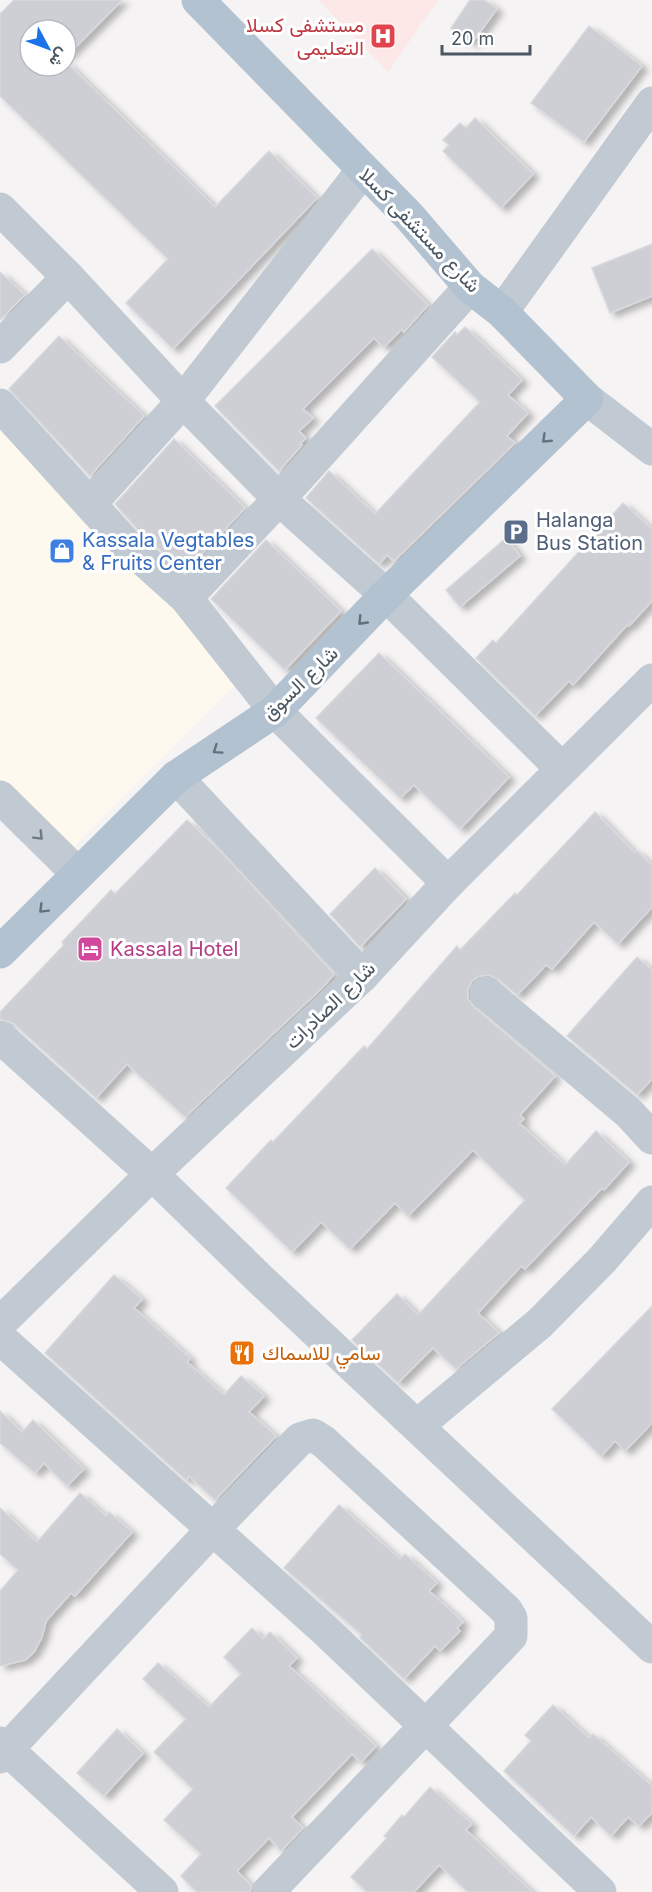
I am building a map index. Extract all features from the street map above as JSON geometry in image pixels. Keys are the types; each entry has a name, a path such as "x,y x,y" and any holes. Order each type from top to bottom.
{"main road":[{"name":"شارع مستشفى كسلا","path":"198,0 409,216 470,287 502,312 587,399"},
{"name":"شارع السوق","path":"0,952 176,777 275,711 386,596 587,399"}],"street":[{"path":"502,312 652,103"},
{"path":"90,504 183,401 363,170"},
{"path":"0,210 68,277 183,401 279,499 386,596 562,769"},
{"path":"0,347 68,277"},
{"path":"186,598 279,499 470,287"},
{"name":"شارع مستشفى كسلا","path":"587,399 652,449"},
{"path":"0,405 127,545 186,598 275,711 448,883"},
{"name":"شارع الصادرات","path":"0,1323 152,1174 362,976 448,883 652,680"},
{"path":"176,777 362,976"},
{"path":"0,797 78,874"},
{"path":"486,993 629,1113 652,1138"},
{"path":"0,1037 152,1174 261,1280 652,1647"},
{"path":"417,1425 540,1323 602,1260 652,1202"},
{"path":"0,1338 327,1632 600,1892"},
{"path":"162,1892 2,1750 300,1439 313,1435 324,1442 506,1610 511,1618 511,1636 268,1892"}],"shaded area":[{"name":"مستشفى كسلا التعليمى","path":"319,0 438,0 388,72"},
{"name":"Kassala Vegtables & Fruits Center","path":"0,431 249,672 70,851 0,781"}],"building":[{"path":"14,0 122,0 78,45 78,18 18,18 18,78 78,78 78,74 215,207 269,151 317,198 173,349 126,303 168,259 0,96 0,14"},
{"path":"470,0 484,0 497,9 472,43 451,28"},
{"path":"589,26 642,66 584,142 531,103"},
{"path":"475,118 533,174 501,208 443,151 449,145 443,140 460,123 466,128"},
{"path":"652,244 652,296 610,313 592,268"},
{"path":"372,249 428,305 404,332 402,329 384,347 374,338 303,409 313,418 299,431 306,438 279,471 215,406"},
{"path":"0,272 25,295 0,320"},
{"path":"465,327 522,380 508,395 528,413 507,436 515,443 394,561 387,555 379,564 306,498 329,471 375,514 480,402 432,357 455,332 457,335"},
{"path":"59,336 144,416 90,476 9,389"},
{"path":"174,439 245,508 185,572 140,532 115,504"},
{"path":"623,503 652,529 652,601 573,685 569,681 535,716 476,658 493,640 496,643"},
{"path":"506,538 520,556 460,607 446,590"},
{"path":"266,540 341,611 285,670 211,599"},
{"path":"379,653 509,777 460,829 414,785 400,798 316,718"},
{"path":"595,812 635,853 637,851 652,865 652,907 618,944 594,922 552,969 546,965 517,995 498,979 489,975 479,976 472,981 468,989 468,999 474,1007 555,1076 520,1115 524,1119 519,1123 565,1165 596,1131 629,1162 525,1269 521,1266 478,1313 499,1333 456,1369 433,1348 398,1383 352,1340 397,1294 418,1315 525,1200 473,1150 408,1216 395,1203 350,1249 321,1222 292,1252 226,1188 364,1046 367,1049 457,946 460,950 515,893 517,895"},
{"path":"187,820 222,853 334,974 185,1117 127,1064 96,1098 13,1023 0,1019 0,1012 64,945 62,942 111,890 115,894"},
{"path":"375,868 406,899 360,947 330,914"},
{"path":"637,957 652,970 652,1079 637,1095 567,1036"},
{"path":"114,1275 142,1299 134,1308 190,1358 187,1362 224,1395 241,1376 264,1396 249,1412 276,1436 215,1500 189,1476 186,1480 45,1353"},
{"path":"652,1306 652,1423 625,1451 615,1441 601,1456 552,1409"},
{"path":"0,1411 22,1432 33,1420 84,1469 67,1486 44,1463 35,1473 0,1443"},
{"path":"80,1493 106,1516 109,1512 132,1532 75,1596 71,1593 46,1621 42,1637 34,1652 25,1660 0,1666 0,1591 18,1570 0,1554 0,1508 37,1542"},
{"path":"339,1505 400,1559 405,1554 437,1583 429,1591 463,1622 457,1628 460,1631 440,1651 435,1646 404,1679 360,1638 362,1635 284,1568"},
{"path":"252,1628 263,1639 270,1632 297,1658 289,1666 376,1746 361,1762 352,1754 292,1817 303,1828 281,1851 269,1838 237,1871 251,1885 250,1892 197,1892 181,1876 201,1854 164,1820 193,1789 154,1752 186,1719 143,1679 158,1663 209,1707 241,1674 224,1657"},
{"path":"553,1705 589,1738 593,1734 652,1786 652,1813 639,1826 628,1817 611,1836 591,1817 574,1836 504,1771 531,1741 525,1735"},
{"path":"117,1729 143,1753 104,1796 77,1773"},
{"path":"430,1787 472,1824 466,1830 532,1892 468,1892 439,1865 414,1892 367,1892 351,1877 387,1838 384,1836 402,1815 404,1817"}],"place":[{"name":"مستشفى كسلا التعليمى","path":"383,36"},
{"name":"Halanga Bus Station","path":"516,532"},
{"name":"Kassala Vegtables & Fruits Center","path":"62,551"},
{"name":"Kassala Hotel","path":"90,949"},
{"name":"سامي للاسماك","path":"242,1353"}]}
